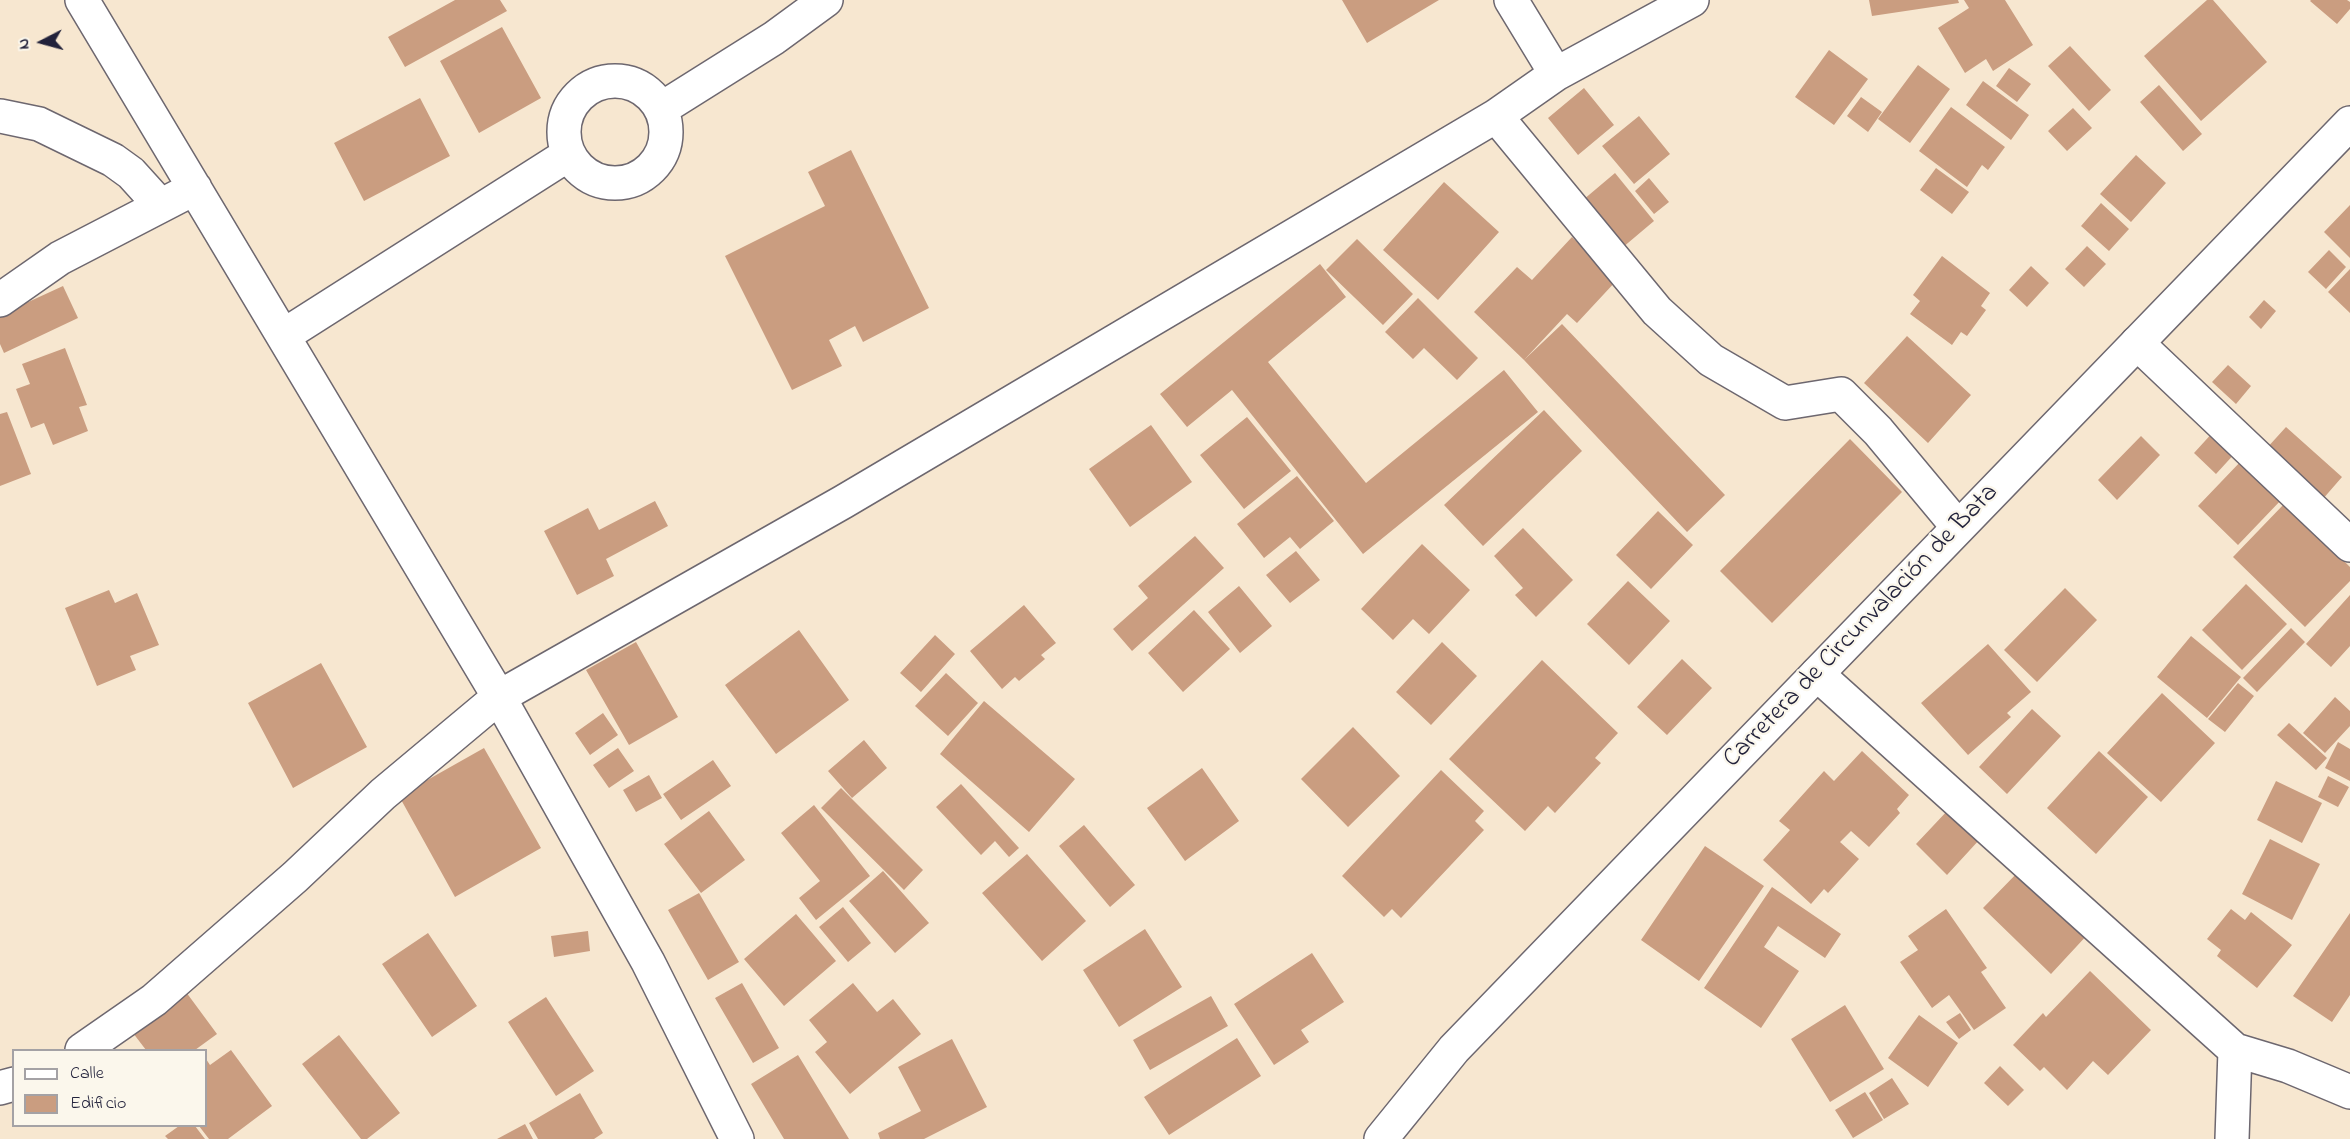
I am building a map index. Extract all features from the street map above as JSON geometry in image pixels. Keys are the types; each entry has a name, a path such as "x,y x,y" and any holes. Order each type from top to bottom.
{"street":[{"path":"82,0 499,697 648,962 737,1139"},
{"path":"661,109 774,38 826,0"},
{"path":"1511,0 1556,74"},
{"path":"83,1049 154,1000 286,885 383,794 499,697 843,502 1496,116 1556,74 1692,0"},
{"path":"618,80 636,85 650,94 661,109 666,132 660,156 651,169 638,178 622,183 591,178 578,168 569,154 564,137 565,119 573,103 585,90 600,82 618,80"},
{"path":"0,116 39,124 112,160 131,173 160,206"},
{"path":"1496,116 1657,311 1711,360 1785,403 1841,394 1878,431 1958,527"},
{"name":"Carretera de Circunvalación de Bata","path":"1381,1139 1454,1049 2350,123"},
{"path":"283,336 569,154"},
{"path":"0,300 60,258 195,188"},
{"path":"2137,343 2350,545"},
{"path":"1817,674 2235,1050 2288,1066 2350,1092"},
{"path":"2232,1139 2235,1050"}],"building":[{"path":"455,0 500,0 507,11 405,67 388,37"},
{"path":"1342,0 1439,0 1367,43"},
{"path":"1869,0 1958,0 1959,3 1872,16"},
{"path":"1964,0 2005,0 2033,45 1993,71 1986,59 1965,73 1938,28 1969,8"},
{"path":"2207,0 2213,0 2267,62 2201,121 2144,56"},
{"path":"2311,0 2347,0 2350,2 2350,9 2337,24"},
{"path":"502,27 541,98 479,133 440,61"},
{"path":"2070,46 2111,90 2089,111 2048,66"},
{"path":"1829,50 1868,79 1834,125 1795,97"},
{"path":"1918,65 1950,89 1910,143 1878,119"},
{"path":"2009,68 2031,84 2017,102 1996,86"},
{"path":"1983,81 2029,115 2011,140 1966,105"},
{"path":"2159,85 2202,134 2183,151 2140,102"},
{"path":"1584,88 1614,125 1578,155 1548,118"},
{"path":"1861,97 1882,112 1868,132 1847,116"},
{"path":"420,98 450,156 364,201 334,143"},
{"path":"1951,107 2005,147 1988,170 1982,165 1967,187 1919,151"},
{"path":"2073,108 2092,128 2067,151 2048,131"},
{"path":"1639,116 1670,154 1634,184 1602,146"},
{"path":"851,150 929,308 863,342 855,326 829,340 842,366 792,390 725,256 825,206 808,172"},
{"path":"2136,155 2166,183 2131,222 2100,194"},
{"path":"1936,168 1969,192 1952,214 1920,190"},
{"path":"1615,173 1654,221 1622,248 1583,200"},
{"path":"1649,178 1669,202 1654,214 1635,191"},
{"path":"1444,182 1499,232 1438,300 1383,250"},
{"path":"2101,203 2129,229 2109,251 2081,226"},
{"path":"2350,205 2350,258 2324,232"},
{"path":"1572,237 1617,280 1577,323 1567,314 1524,360 1474,312 1517,267 1532,280"},
{"path":"1357,239 1413,294 1383,325 1326,270"},
{"path":"2087,246 2106,264 2084,287 2065,269"},
{"path":"2329,250 2346,267 2326,289 2308,272"},
{"path":"1942,256 1990,293 1981,306 1986,310 1967,336 1961,332 1952,345 1910,314 1920,301 1913,295"},
{"path":"1320,264 1346,297 1268,362 1366,483 1504,370 1538,412 1363,554 1232,390 1187,427 1160,394"},
{"path":"2031,266 2049,283 2027,307 2009,290"},
{"path":"2350,269 2350,313 2328,292"},
{"path":"63,286 78,318 4,353 0,344 0,315"},
{"path":"1418,298 1478,358 1457,380 1424,348 1413,359 1385,332"},
{"path":"2264,300 2276,311 2261,329 2249,317"},
{"path":"1562,324 1725,495 1687,532 1524,360"},
{"path":"1907,336 1971,395 1928,443 1864,383"},
{"path":"65,348 87,405 79,407 88,431 53,445 44,423 31,428 16,389 30,384 22,364"},
{"path":"2228,365 2251,386 2236,404 2212,382"},
{"path":"1544,410 1582,451 1483,546 1444,505"},
{"path":"7,412 31,474 0,486 0,414"},
{"path":"1247,417 1291,471 1244,509 1200,455"},
{"path":"1151,425 1192,482 1130,527 1089,469"},
{"path":"2286,427 2342,477 2322,500 2266,449"},
{"path":"2215,430 2237,451 2216,474 2194,453"},
{"path":"2141,436 2160,455 2117,500 2098,480"},
{"path":"1850,439 1902,492 1772,623 1720,571"},
{"path":"2243,459 2283,498 2238,545 2198,506"},
{"path":"1297,476 1334,521 1300,549 1290,537 1264,558 1237,524"},
{"path":"655,501 668,526 606,559 614,576 577,595 544,531 588,508 599,530"},
{"path":"2285,503 2350,567 2350,581 2305,627 2233,557"},
{"path":"1658,511 1693,545 1651,589 1616,555"},
{"path":"1523,528 1573,580 1536,617 1515,595 1523,588 1494,556"},
{"path":"1195,536 1224,568 1132,651 1113,629 1148,598 1138,586"},
{"path":"1422,544 1470,590 1429,634 1413,619 1393,640 1361,609"},
{"path":"1296,551 1320,580 1290,603 1266,575"},
{"path":"1628,581 1670,621 1629,665 1587,624"},
{"path":"2246,584 2287,624 2242,670 2202,630"},
{"path":"1239,586 1272,626 1240,653 1208,612"},
{"path":"2065,588 2097,620 2037,682 2004,650"},
{"path":"109,590 115,603 137,593 159,645 130,656 136,670 97,686 65,608"},
{"path":"2350,595 2350,646 2331,667 2306,644"},
{"path":"1024,605 1056,643 1041,655 1045,659 1019,681 1015,677 1002,689 970,651"},
{"path":"1194,610 1230,649 1183,692 1148,653"},
{"path":"2291,628 2305,642 2257,692 2243,678"},
{"path":"799,630 849,700 776,754 725,685"},
{"path":"935,635 955,654 921,692 900,673"},
{"path":"2191,636 2241,677 2207,718 2157,677"},
{"path":"636,642 678,717 629,745 586,670"},
{"path":"1442,642 1477,676 1431,725 1396,692"},
{"path":"1988,644 2031,692 2007,713 2011,717 1968,755 1921,703"},
{"path":"1682,659 1712,688 1667,735 1637,707"},
{"path":"1542,660 1618,733 1595,758 1601,763 1555,813 1548,806 1525,831 1449,759"},
{"path":"321,663 367,747 293,788 248,703"},
{"path":"946,673 978,703 948,736 915,706"},
{"path":"2238,683 2254,696 2225,732 2208,719"},
{"path":"2162,693 2215,743 2161,802 2107,753"},
{"path":"2335,697 2350,711 2350,726 2325,753 2303,733"},
{"path":"984,701 1075,779 1029,832 940,754"},
{"path":"2032,709 2061,736 2007,794 1979,767"},
{"path":"603,713 618,735 590,755 575,733"},
{"path":"2289,723 2327,758 2316,770 2277,735"},
{"path":"1353,727 1400,776 1348,827 1301,779"},
{"path":"864,740 887,768 852,798 828,771"},
{"path":"2338,742 2350,749 2350,781 2325,768"},
{"path":"484,748 541,848 455,897 399,796"},
{"path":"618,748 634,771 609,788 593,765"},
{"path":"1862,751 1909,795 1897,809 1900,813 1869,847 1851,831 1840,842 1859,859 1828,893 1824,889 1811,904 1763,860 1790,830 1779,821 1824,771 1834,781"},
{"path":"2099,751 2148,797 2096,854 2047,808"},
{"path":"713,760 731,786 681,820 663,794"},
{"path":"1202,768 1239,821 1185,861 1147,808"},
{"path":"1441,770 1484,811 1475,821 1484,830 1401,918 1392,909 1384,917 1342,876"},
{"path":"649,775 662,798 636,812 623,790"},
{"path":"2328,776 2349,787 2338,807 2318,797"},
{"path":"2276,781 2322,803 2302,843 2257,820"},
{"path":"961,784 1019,848 1009,857 995,841 981,855 936,807"},
{"path":"841,788 923,870 904,890 821,808"},
{"path":"814,805 870,876 816,920 799,898 820,881 781,833"},
{"path":"1949,809 1980,839 1947,875 1916,844"},
{"path":"709,811 745,860 701,893 664,844"},
{"path":"1084,825 1135,885 1110,907 1059,846"},
{"path":"2270,839 2320,864 2292,920 2242,894"},
{"path":"1705,846 1764,886 1699,981 1641,940"},
{"path":"1027,854 1086,921 1042,961 982,893"},
{"path":"2022,868 2089,933 2051,974 1983,908"},
{"path":"883,871 929,923 895,953 849,901"},
{"path":"1772,887 1841,934 1825,958 1778,926 1764,947 1799,971 1761,1028 1704,988"},
{"path":"699,893 739,962 708,980 668,910"},
{"path":"843,907 871,943 848,962 819,927"},
{"path":"1946,909 1987,968 1981,972 2006,1008 1974,1030 1949,995 1932,1008 1900,962 1918,950 1908,936"},
{"path":"2231,909 2245,920 2251,912 2292,945 2257,988 2217,956 2221,950 2207,939"},
{"path":"2350,913 2350,995 2332,1022 2293,996"},
{"path":"796,914 836,961 784,1006 744,959"},
{"path":"1145,929 1182,987 1119,1027 1083,970"},
{"path":"588,931 590,951 554,957 551,936"},
{"path":"428,933 477,1006 432,1037 382,964"},
{"path":"1312,953 1344,1002 1301,1030 1309,1042 1274,1065 1234,1004"},
{"path":"2090,971 2151,1030 2108,1075 2093,1061 2067,1090 2044,1067 2040,1071 2013,1045 2043,1013 2046,1017"},
{"path":"742,983 779,1048 753,1063 715,998"},
{"path":"853,983 877,1012 893,999 921,1034 850,1094 815,1052 827,1042 809,1020"},
{"path":"186,992 217,1034 196,1049 145,1049 133,1033"},
{"path":"1211,996 1228,1026 1150,1070 1133,1040"},
{"path":"546,997 594,1071 556,1096 508,1022"},
{"path":"1845,1005 1884,1069 1830,1102 1791,1039"},
{"path":"1960,1013 1971,1030 1959,1039 1946,1022"},
{"path":"1919,1015 1958,1043 1928,1087 1888,1058"},
{"path":"339,1035 400,1113 367,1139 361,1139 302,1064"},
{"path":"1237,1038 1261,1076 1169,1135 1144,1097"},
{"path":"952,1039 987,1107 924,1139 880,1139 878,1133 921,1111 898,1067"},
{"path":"231,1050 272,1106 228,1139 209,1139 200,1127 207,1127 207,1060 210,1065"},
{"path":"798,1055 849,1139 784,1139 751,1084"},
{"path":"2000,1066 2024,1090 2008,1106 1984,1083"},
{"path":"1892,1078 1909,1104 1884,1119 1869,1093"},
{"path":"1865,1092 1883,1120 1853,1138 1835,1110"},
{"path":"580,1093 603,1133 594,1139 538,1139 529,1123"},
{"path":"525,1124 533,1139 497,1139"},
{"path":"178,1127 196,1127 205,1139 168,1139 165,1136"}]}
